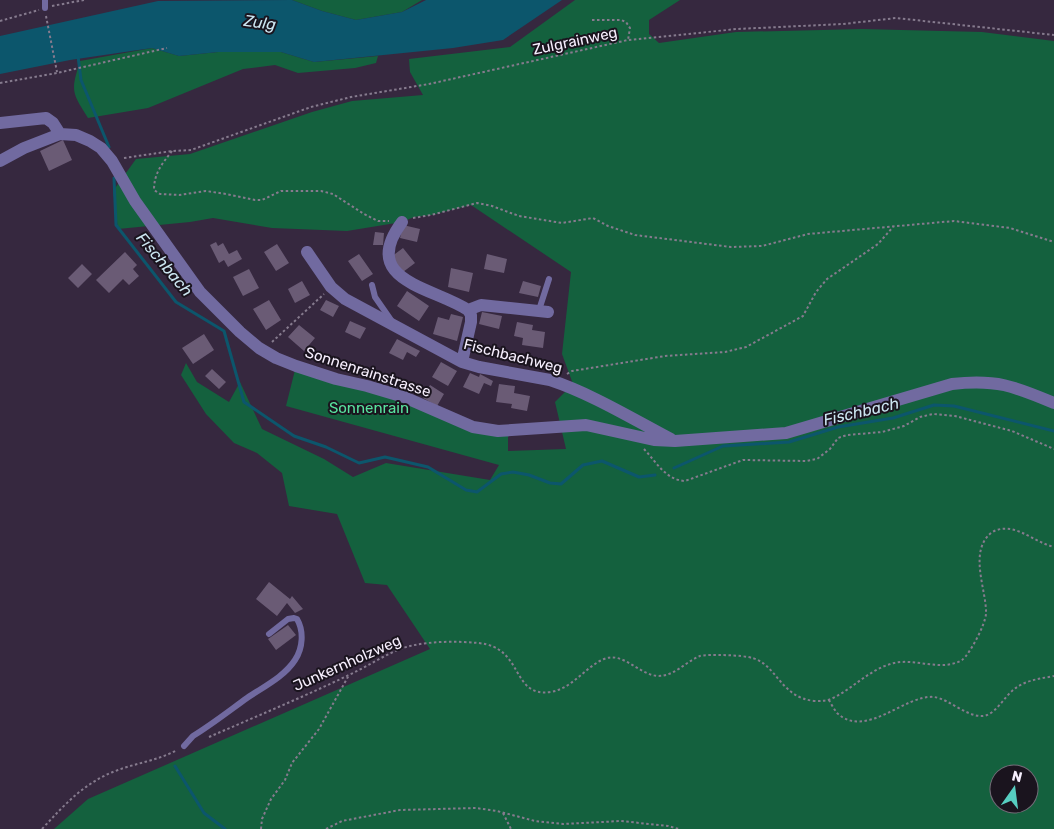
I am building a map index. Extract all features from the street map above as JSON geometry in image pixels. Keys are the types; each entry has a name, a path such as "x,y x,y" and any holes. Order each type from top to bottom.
{"street":[{"path":"0,123 46,118 60,134 24,148 0,161"},
{"name":"Sonnenrainstrasse","path":"60,134 76,135 101,148 112,161 135,201 200,292 252,342 276,358 319,374 404,397 464,424 482,429 498,431 586,425 654,440 675,441 786,433 952,384 974,382 1008,385 1054,403"},
{"path":"398,221 388,254 389,263 394,271 403,279 468,310 471,322 462,362"},
{"name":"Fischbachweg","path":"307,252 336,293 370,314 462,362 559,383 606,404 675,441"},
{"path":"468,310 481,305 544,311"}],"lane":[{"path":"45,0 45,8"},
{"path":"544,311 549,279"},
{"path":"372,284 374,297 392,320 394,326"},
{"path":"184,746 193,736 278,677 294,662 302,640 298,619 288,619 269,634"}],"path":[{"path":"0,21 45,8 84,0"},
{"path":"45,8 57,73"},
{"name":"Zulgrainweg","path":"112,161 136,155 191,150 311,107 351,96 429,84 628,40 737,28 843,24 896,18 1054,35"},
{"path":"592,20 621,20 626,22 630,28 628,40"},
{"path":"0,83 57,73 167,48"},
{"path":"172,151 158,168 154,180 154,190 160,194 179,195 206,192 262,200 281,191 321,190 333,194 378,221 398,221 477,203 492,206 519,216 562,223 593,218 608,226 634,235 731,247 762,246 808,234 954,221 1010,228 1054,242"},
{"path":"559,383 566,374 572,371 665,356 725,352 746,347 803,316 816,292 827,279 878,244 893,227"},
{"path":"268,345 328,290"},
{"path":"629,434 670,478 677,481 685,481 743,460 806,462 817,459 830,449 838,438 846,435 882,432 904,426 920,417 932,414 955,416 1012,431 1054,449"},
{"path":"1054,547 1037,542 1011,529 993,531 988,535 983,544 980,556 986,613 985,621 969,653 962,660 943,664 908,661 886,665 873,671 828,700 836,712 844,717 862,721 889,714 924,698 945,700 973,714 985,716 991,713 1012,690 1022,684 1054,676"},
{"name":"Junkernholzweg","path":"207,737 349,675 407,647 429,643 478,643 492,646 504,652 524,684 533,691 556,691 606,658 618,658 645,672 659,676 668,675 700,656 708,655 752,658 760,661 769,668 790,692 811,700 828,700"},
{"path":"261,829 262,818 271,799 285,780 292,763 318,729 349,675"},
{"path":"42,829 71,798 94,780 142,762 168,755 184,746"},
{"path":"326,829 342,821 400,810 476,808 502,812 535,821 563,824 621,821 679,829"},
{"path":"502,812 511,829"}],"green space":[{"path":"292,0 422,0 402,12 356,20 322,11"},
{"name":"Sonnenrain","path":"575,0 680,0 649,20 649,34 659,43 736,32 862,29 982,32 1054,41 1054,829 54,829 88,799 430,649 387,585 365,583 337,514 289,506 282,473 257,453 234,443 206,414 181,375 186,363 197,382 229,402 240,382 262,429 324,459 353,477 386,463 490,480 499,465 286,406 296,366 464,424 508,430 508,451 566,449 555,402 573,384 562,354 571,272 471,205 431,215 414,217 402,222 347,231 272,228 213,218 118,229 113,191 136,159 190,154 312,112 352,101 423,95 410,72 409,59 510,47"},
{"path":"152,48 179,56 218,52 281,52 314,62 378,56 376,63 355,68 298,73 275,65 243,69 148,108 88,118 78,102 74,91 80,61"}],"water":[{"name":"Zulg","path":"292,0 322,11 356,20 402,12 426,0 562,0 503,40 453,48 314,62 281,52 218,52 179,56 152,48 70,60 0,74 0,36 158,1"}],"building":[{"path":"63,140 72,160 49,171 40,151"},
{"path":"403,225 420,229 417,242 400,238"},
{"path":"375,232 384,233 383,245 373,245"},
{"path":"216,242 218,246 223,243 229,254 237,250 242,259 228,267 224,260 219,263 210,245"},
{"path":"277,244 289,263 276,271 264,252"},
{"path":"403,248 415,263 403,272 391,257"},
{"path":"125,252 137,265 133,269 139,276 129,285 123,279 109,293 96,280"},
{"path":"359,254 373,274 362,281 348,261"},
{"path":"487,254 507,259 504,273 484,269"},
{"path":"82,264 92,274 78,288 68,278"},
{"path":"451,268 473,273 469,292 448,287"},
{"path":"249,269 259,288 243,296 233,277"},
{"path":"302,281 310,295 295,303 288,289"},
{"path":"523,281 541,286 538,297 519,293"},
{"path":"407,291 429,306 419,321 397,306"},
{"path":"269,300 281,320 266,330 253,309"},
{"path":"326,300 339,306 333,317 320,310"},
{"path":"482,312 502,316 499,329 479,324"},
{"path":"451,314 463,317 457,341 433,334 438,317 449,320"},
{"path":"350,321 366,328 360,339 345,332"},
{"path":"517,322 533,325 532,330 545,332 543,348 522,345 523,338 514,336"},
{"path":"299,325 315,338 304,351 288,337"},
{"path":"204,334 214,350 193,364 182,348"},
{"path":"397,339 420,351 416,357 407,352 403,360 389,353"},
{"path":"441,362 457,371 448,386 432,377"},
{"path":"212,369 226,382 219,389 205,376"},
{"path":"470,373 479,377 480,374 493,381 491,386 484,383 479,394 463,387"},
{"path":"499,384 515,386 514,393 530,396 527,411 511,408 512,404 496,402"},
{"path":"430,385 444,394 437,406 423,398"},
{"path":"269,582 290,599 292,596 303,609 295,613 287,603 277,616 256,599"},
{"path":"288,625 296,635 276,650 268,639"}],"waterway":[{"name":"Fischbach","path":"78,56 81,80 109,147"},
{"name":"Fischbach","path":"114,178 116,225 176,302 224,331 244,402 294,436 326,447 359,463 385,457 428,467 466,490 477,492 501,474 513,472 529,475 550,483 561,484 583,465 602,461 639,477 655,475"},
{"name":"Fischbach","path":"674,468 723,446 789,442 838,427 893,418 934,405 954,406 1054,431"},
{"path":"175,766 204,813 225,829"}]}
